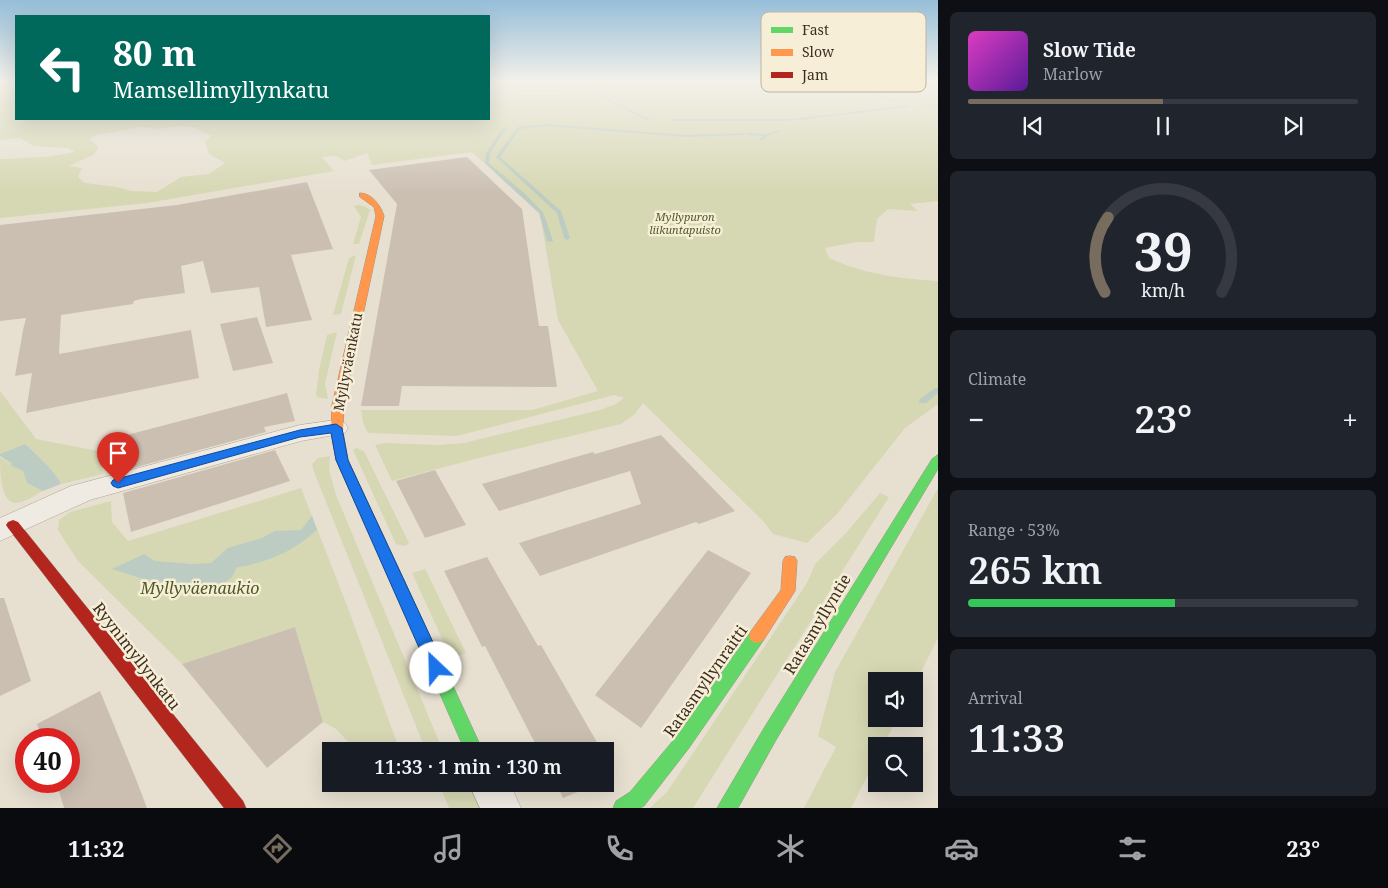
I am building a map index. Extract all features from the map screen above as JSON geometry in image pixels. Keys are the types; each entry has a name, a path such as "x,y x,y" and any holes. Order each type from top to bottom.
{"street":[{"name":"Myllyväenkatu","path":"362,195 374,201 379,209 380,216 338,405 336,428 342,460 470,742"},
{"path":"7,527 81,493 300,433 336,428"},
{"name":"Ratasmyllyntie","path":"727,808 746,772 908,504 938,460"},
{"name":"Ryynimyllynkatu","path":"7,527 236,808"},
{"name":"Ratasmyllynraitti","path":"623,808 636,799 683,742 788,591 790,562"},
{"path":"493,792 501,808"}],"green space":[{"name":"Myllypuron liikuntapuisto","path":"0,119 938,119 938,201 910,204 918,211 888,209 877,219 874,242 857,242 825,248 829,258 855,268 896,277 938,281 938,404 905,428 837,514 807,543 773,534 764,522 643,403 635,414 621,424 392,481 375,445 385,443 439,445 464,443 600,410 616,404 624,398 614,395 457,436 368,433 363,423 361,410 532,410 598,391 558,320 540,214 472,152 372,165 367,153 345,161 336,156 322,157 334,171 147,203 0,218 0,159 46,157 75,152 68,148 34,146 20,138 0,140","holes":["179,126 193,127 211,136 205,142 209,154 225,163 209,174 181,177 157,192 131,191 117,187 85,183 78,177 82,168 69,166 93,155 99,148 90,139 96,135 141,127 159,129"]},
{"path":"358,205 370,210 359,244 353,244 361,217 354,206"},
{"path":"356,255 341,314 333,315 349,258"},
{"path":"337,332 325,384 328,399 317,397 319,370 327,335"},
{"path":"0,391 36,439 98,451 103,474 61,484 50,469 25,444 0,454"},
{"path":"356,448 364,451 409,543 405,546 396,544 353,450"},
{"path":"330,456 329,470 336,495 439,742 422,742 314,472 312,464 318,458"},
{"path":"0,457 23,471 27,483 43,491 24,501 11,502 7,498 2,485"},
{"name":"Myllyväenaukio","path":"301,488 348,608 397,742 348,742 336,729 323,722 295,627 182,664 78,561 58,530 59,520 70,512 111,501 112,522 128,541"},
{"path":"938,488 938,638 921,672 868,672 868,727 893,727 888,737 868,737 868,775 851,808 804,808 836,747 818,736 835,672"},
{"path":"880,493 889,497 693,808 650,808 667,792 807,583 815,564 846,533"},
{"path":"425,569 466,653 451,658 412,573"},
{"path":"442,792 475,792 480,808 449,808"}],"shaded area":[{"path":"25,444 59,479 61,484 43,491 27,483 23,471 12,466 11,463 0,456 0,454"},
{"path":"312,516 317,530 310,536 295,547 271,559 237,567 232,577 226,582 198,587 140,578 112,569 144,554 155,561 191,564 211,563 228,548 262,538 275,531 301,530"}],"building":[{"path":"467,157 522,209 539,326 548,326 557,387 402,386 399,406 361,406 397,204 369,170"},
{"path":"307,182 333,249 291,255 312,320 266,327 259,287 211,293 203,261 181,266 185,293 141,299 134,301 133,304 61,315 59,354 191,330 199,378 26,413 32,373 15,376 26,318 0,321 0,225 177,205"},
{"path":"257,317 273,363 233,371 220,324"},
{"path":"287,393 295,421 264,427 266,432 118,472 118,469 109,471 104,441"},
{"path":"661,435 735,511 699,524 696,522 540,576 519,543 641,504 630,471 499,511 482,484 593,452 595,454"},
{"path":"275,450 290,481 131,532 123,493"},
{"path":"435,470 466,525 425,538 396,481"},
{"path":"708,550 751,573 641,728 595,695"},
{"path":"487,557 538,646 541,645 597,742 534,742 485,646 482,647 444,571"},
{"path":"0,598 4,598 31,681 0,696"},
{"path":"295,627 323,722 267,768 182,664"},
{"path":"100,691 147,808 64,808 60,793 80,793 80,728 38,728 37,724"},
{"path":"560,792 578,792 563,798"}],"waterway":[{"path":"672,120 802,119"},
{"path":"567,238 559,212 498,157 519,128 546,125 686,136 744,134"},
{"path":"504,129 488,153 487,163 541,213 550,241"},
{"path":"766,135 778,131"},
{"path":"749,134 766,135"},
{"path":"761,140 766,135"},
{"path":"923,401 938,390"}],"traffic: fast":[{"path":"727,808 938,459"},
{"path":"398,582 470,742"},
{"path":"623,808 637,799 683,742 757,636"}],"traffic: slow":[{"path":"363,195 377,206 380,216 338,405 337,432 342,460 398,582"},
{"path":"757,636 788,591 790,561"}],"traffic: jam":[{"path":"13,525 236,808"}],"route":[{"path":"118,483 300,433 336,428 342,460 436,668"}]}
